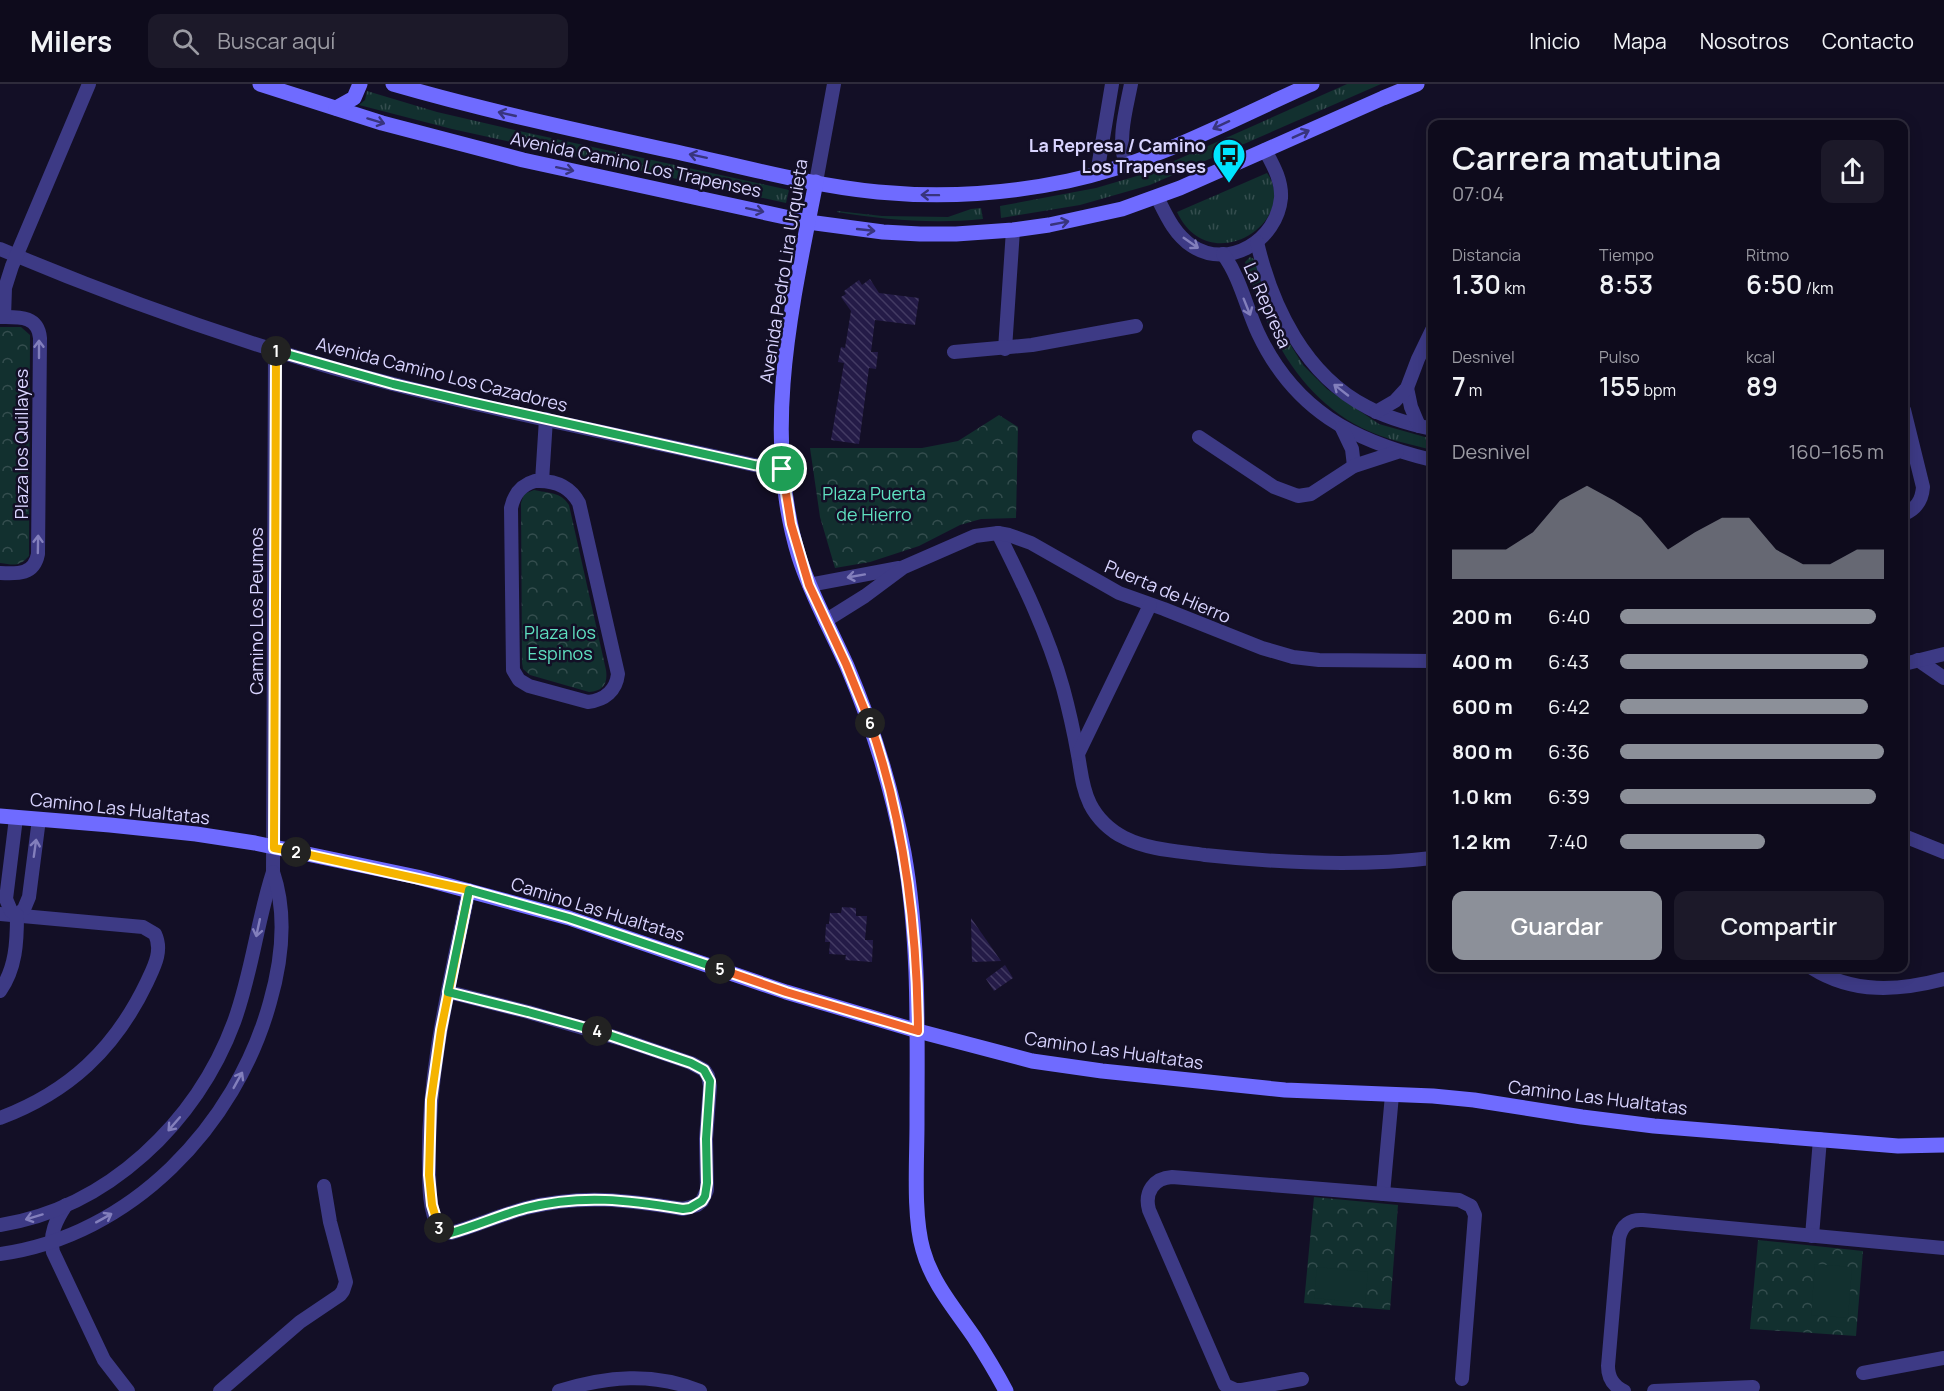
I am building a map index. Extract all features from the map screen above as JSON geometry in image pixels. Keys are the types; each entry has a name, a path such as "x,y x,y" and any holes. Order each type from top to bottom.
{"main road":[{"name":"Avenida Camino Los Trapenses","path":"260,84 382,123 482,150 808,222 865,230 920,234 1013,230 1086,218 1156,197 1417,84"},
{"path":"336,108 354,98 360,84"},
{"name":"Avenida Camino Los Trapenses","path":"393,84 512,115 816,182 877,192 907,194 962,194 1017,190 1097,174 1178,145 1312,84"},
{"name":"Avenida Pedro Lira Urquieta","path":"816,182 784,373 782,469 791,524 809,585 846,664 879,750 897,817 908,875 914,929 918,1031 918,1212 923,1251 932,1276 974,1337 1006,1391"},
{"name":"Camino Las Hualtatas","path":"0,816 174,832 274,848 469,890 618,933 777,989 918,1031 1032,1061 1285,1090 1474,1100 1654,1126 1914,1146 1944,1145"}],"street":[{"path":"2,317 6,288 16,256 89,84"},
{"name":"Avenida Pedro Lira Urquieta","path":"816,182 834,84"},
{"path":"1097,174 1112,84"},
{"path":"1126,165 1122,137 1131,84"},
{"name":"La Represa","path":"1156,197 1173,228 1191,245 1209,253 1223,254 1245,249 1257,242 1272,225 1279,207 1281,187 1265,150"},
{"path":"1005,349 1013,230"},
{"name":"La Represa","path":"1257,242 1260,256 1288,326 1304,352 1329,380 1355,400 1376,412 1426,427"},
{"name":"Avenida Camino Los Cazadores","path":"0,249 133,302 275,350 393,384 754,465 782,469"},
{"name":"La Represa","path":"1223,254 1234,271 1259,335 1276,366 1300,395 1316,409 1358,436 1398,452 1428,459"},
{"name":"Plaza los Quillayes","path":"0,573 21,574 26,572 34,565 38,554 39,333 31,320 21,317 2,317"},
{"path":"954,352 1005,349 1048,343 1136,326"},
{"path":"1376,412 1395,401 1407,388 1428,338"},
{"name":"Camino Los Peumos","path":"0,1225 22,1221 66,1205 105,1184 140,1158 171,1128 201,1088 216,1063 235,1021 273,872 275,350"},
{"name":"La Represa","path":"1407,388 1411,407 1426,427"},
{"path":"542,481 546,419"},
{"path":"1908,426 1923,488 1920,500 1908,511"},
{"path":"1342,427 1352,449 1354,466"},
{"path":"1199,437 1274,488 1293,495 1311,494 1354,466 1398,452"},
{"path":"542,481 565,486 576,496 579,503 618,674 610,693 596,701 588,702 529,686 519,680 513,670 511,508 517,492 523,486 542,481"},
{"path":"998,533 1030,600 1055,663 1072,724 1086,794 1096,814 1115,832 1141,845 1170,851 1274,861 1361,862 1428,858"},
{"name":"Puerta de Hierro","path":"809,585 904,567 975,536 998,533 1031,543 1119,593 1244,642 1293,657 1332,661 1428,661"},
{"name":"Puerta de Hierro","path":"825,621 865,596 904,567"},
{"path":"1078,754 1150,605"},
{"path":"1908,663 1944,654"},
{"path":"1918,660 1944,678"},
{"path":"16,818 6,899 11,911 17,915"},
{"path":"0,991 13,963 17,915 24,909 29,897 39,819"},
{"path":"1908,838 1944,852"},
{"name":"Camino Los Peumos","path":"0,1254 51,1242 103,1218 154,1184 192,1147 225,1104 257,1042 279,964 281,922 278,887 273,872"},
{"path":"448,992 612,1036 691,1063 704,1070 710,1086 706,1139 707,1183 702,1201 683,1209 617,1199 570,1201 526,1208 451,1233 439,1228 430,1189 429,1132 434,1079 448,992 469,890"},
{"path":"0,914 143,927 155,934 158,949 153,968 142,992 123,1023 94,1061 51,1095 0,1118"},
{"path":"1821,972 1845,982 1878,988 1898,988 1944,979"},
{"path":"1383,1194 1392,1095"},
{"path":"1812,1236 1820,1139"},
{"path":"1302,1379 1236,1390 1225,1385 1149,1210 1147,1198 1151,1187 1160,1179 1172,1177 1459,1200 1468,1203 1474,1210 1475,1220 1462,1379"},
{"path":"220,1391 285,1334 340,1294 346,1287 324,1186"},
{"path":"66,1205 55,1224 51,1242 59,1269 97,1347 112,1372 128,1391"},
{"path":"1624,1391 1612,1384 1608,1366 1619,1238 1620,1232 1628,1223 1638,1220 1944,1248"},
{"path":"1863,1373 1944,1358"},
{"path":"559,1391 604,1379 636,1377 667,1380 700,1391"},
{"path":"1654,1391 1753,1387"}],"green space":[{"path":"1347,84 1381,84 1150,185 1080,205 1001,218 1000,206 1096,188 1147,173"},
{"path":"367,91 437,112 789,190 786,203 452,129 359,105 365,100"},
{"path":"1267,173 1274,191 1272,209 1262,225 1247,236 1229,243 1209,242 1191,232 1177,212"},
{"path":"981,208 983,219 946,221 891,219 837,212 882,216 948,217"},
{"path":"1250,257 1256,260 1282,331 1303,365 1327,389 1379,424 1428,438 1428,449 1370,432 1339,414 1319,398 1287,358 1274,335 1245,262"},
{"path":"0,327 21,327 30,335 29,556 16,564 0,563"},
{"name":"Plaza Puerta de Hierro","path":"999,415 1018,427 1016,518 981,519 960,525 919,546 870,562 835,568 820,517 810,448 922,448 958,441"},
{"name":"Plaza los Espinos","path":"534,490 558,495 569,505 606,670 604,686 598,690 589,692 530,675 523,669 521,503 524,494"},
{"path":"1314,1197 1398,1205 1390,1310 1304,1303"},
{"path":"1758,1240 1863,1251 1856,1336 1750,1329"},
{"path":"1815,1264 1852,1267 1848,1318 1811,1315"},
{"path":"1317,1267 1368,1272 1365,1303 1314,1298"}],"building":[{"path":"870,279 879,293 919,298 915,325 875,320 871,352 878,352 876,369 869,368 859,444 831,440 844,363 838,362 841,347 845,348 851,311 841,297 846,294 844,291 859,280 862,285"},
{"path":"842,907 856,908 856,916 867,916 865,940 873,940 872,962 845,960 846,955 829,954 830,942 825,942 826,924 829,924 830,913 841,913"},
{"path":"971,918 1001,961 972,962"},
{"path":"1005,965 1013,978 994,991 986,979"}],"place":[{"name":"La Represa / Camino Los Trapenses","path":"1229,184"}],"route":[{"path":"782,469 754,465 393,384 275,350 274,848 469,890 461,928 448,992 441,1030 431,1100 430,1189 436,1225 446,1233 526,1208 570,1201 617,1199 683,1209 690,1208 702,1201 707,1190 706,1139 710,1081 704,1070 691,1063 621,1039 448,992 469,890 618,933 786,992 918,1031 914,929 904,856 889,783 864,707 809,585 791,524 782,469"}]}
